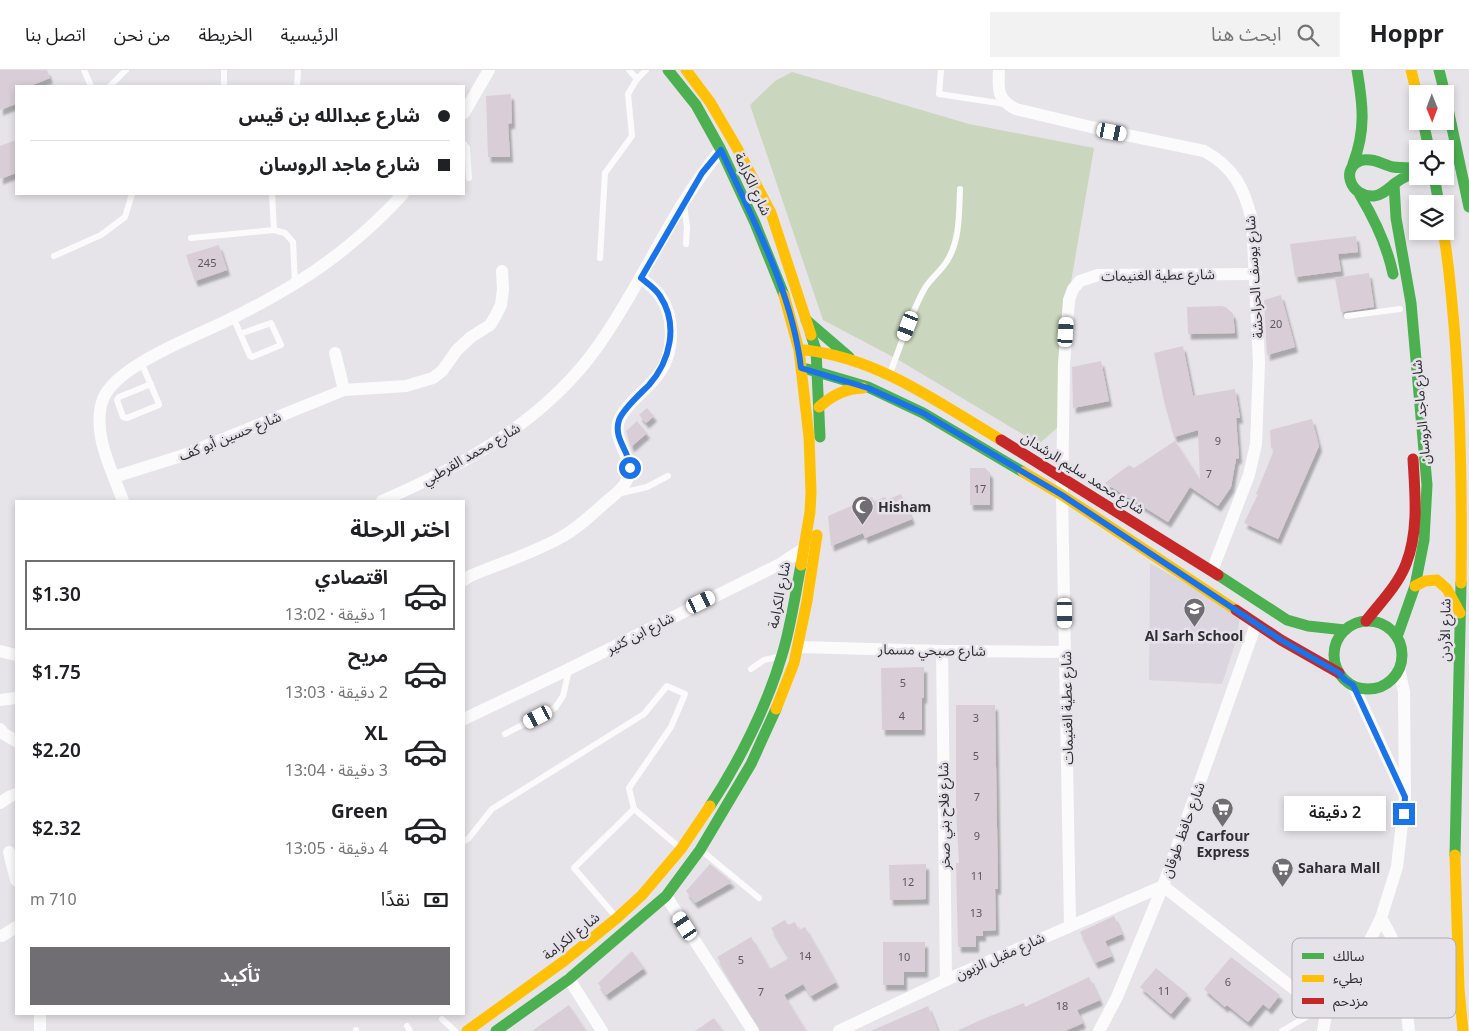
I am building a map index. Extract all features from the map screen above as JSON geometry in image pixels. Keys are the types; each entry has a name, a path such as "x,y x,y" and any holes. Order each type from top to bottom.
{"main road":[{"name":"شارع الكرامة","path":"496,1031 569,979 666,896 700,850 751,764 773,718 798,647 809,549 811,469 799,350 784,294 755,223 721,150 696,105 668,70"},
{"name":"شارع الكرامة","path":"467,1031 564,961 617,918 642,895 681,849 713,801 761,711 782,656 820,505 821,459 816,350 771,213 737,148 710,102 686,70"},
{"path":"1357,70 1362,99 1363,137 1350,172 1349,182 1373,214 1390,252 1395,281"},
{"path":"1411,70 1415,85"},
{"path":"1439,70 1443,85"},
{"path":"1453,130 1469,207"},
{"path":"1353,164 1362,160 1374,160 1409,171 1385,192 1376,196 1360,195"},
{"name":"شارع ماجد الروسان","path":"1394,184 1396,218 1412,313 1427,485 1424,540 1415,586 1397,637"},
{"name":"شارع الأردن","path":"1445,240 1448,256 1457,361 1462,490 1461,614 1454,835 1459,989 1463,1031"},
{"name":"شارع ماجد الروسان","path":"1366,621 1396,582 1406,562 1413,530 1414,476 1399,304"},
{"path":"806,320 852,359"},
{"name":"شارع محمد سليم الرشدان","path":"799,350 816,350 852,359 890,375 1063,477 1287,620 1308,626 1345,630"},
{"path":"801,368 817,371 868,388 923,413 1062,495 1256,624 1339,673"},
{"path":"819,407 840,391 850,388 868,388"},
{"path":"1415,586 1431,579 1442,584 1461,614"},
{"path":"1366,621 1378,623 1388,628 1397,637 1401,648 1402,659 1399,670 1384,685 1374,688 1363,688 1345,680 1334,662 1334,650 1338,639 1345,630 1355,624 1366,621"}],"street":[{"path":"465,111 489,70"},
{"path":"999,70 999,92 1002,101 1007,104"},
{"name":"شارع يوسف الحراحشة","path":"1007,104 1016,109 1103,130 1204,151 1216,157 1229,169 1240,184 1247,199 1252,220 1256,274 1259,363 1256,444 1249,475 1212,571"},
{"name":"شارع محمد القرطبي","path":"384,500 432,479 484,450 521,426 554,397 581,369 599,346 641,278 702,173 721,150"},
{"path":"123,500 102,441 98,420 104,398 113,383 141,362 295,284 327,263 403,195"},
{"name":"شارع حسين أبو كف","path":"114,477 181,456 344,390 406,386 433,378 442,371 471,337 490,325 500,305 503,289 502,270"},
{"name":"شارع عطية الغنيمات","path":"1070,925 1062,495 1064,364 1069,300 1073,289 1080,281 1098,275 1256,274"},
{"path":"465,579 559,539 588,518 627,481 630,468 627,455 621,446 617,434 619,418 659,374 671,343 670,322 666,307 660,295 641,278"},
{"path":"335,353 344,390"},
{"name":"شارع ابن كثير","path":"465,719 569,669 809,549"},
{"name":"شارع حافظ طوقان","path":"1098,1031 1118,997 1163,886 1256,624"},
{"name":"شارع صبحي مسمار","path":"798,647 1066,652"},
{"path":"0,651 15,655"},
{"name":"شارع فلاح بني صخر","path":"942,651 946,980"},
{"path":"1371,938 1380,918 1397,867 1405,797 1404,692 1399,670"},
{"path":"1353,685 1405,797"},
{"path":"0,700 15,698"},
{"path":"0,729 4,734 15,740"},
{"path":"0,803 15,794"},
{"path":"9,852 15,876"},
{"path":"1163,886 1292,988"},
{"name":"شارع مقبل الزبون","path":"839,1031 946,980 1163,886"},
{"path":"666,896 753,1031"},
{"path":"1380,918 1392,938"},
{"path":"2,936 15,929"},
{"path":"569,979 602,1031"},
{"path":"40,1015 40,1031"},
{"path":"1323,1018 1323,1031"},
{"path":"1407,1018 1409,1031"}],"lane":[{"path":"84,70 91,85"},
{"path":"111,85 126,70"},
{"path":"224,70 224,85"},
{"path":"297,85 298,70"},
{"path":"629,70 637,79"},
{"path":"600,258 606,173 632,136 628,94 637,79 646,70"},
{"path":"941,70 939,94 1007,104"},
{"path":"465,145 467,148 469,178"},
{"path":"890,375 915,308 926,286 948,261 954,245 960,189"},
{"path":"54,256 101,235 125,217 132,195"},
{"path":"272,195 274,230"},
{"path":"684,202 687,228 686,244"},
{"path":"191,238 274,230 285,233 293,242 295,284"},
{"path":"1347,316 1399,304"},
{"path":"233,317 240,334 252,357 281,345 271,322 240,334"},
{"path":"141,362 151,384 159,405 127,418 123,417 117,400 119,397 151,384"},
{"path":"614,495 648,487 668,476"},
{"path":"751,669 764,660 782,656"},
{"path":"505,734 555,708 563,696 569,669"},
{"path":"465,840 492,810 644,714 667,686 685,694 671,727 629,788 634,809 681,849"},
{"path":"617,918 574,868 634,809"},
{"path":"700,850 759,898"},
{"path":"1282,1031 1310,1018"},
{"path":"442,1019 455,1031"}],"shaded area":[{"name":"Al Sarh School","path":"1150,563 1240,615 1237,638 1222,684 1149,680"}],"green space":[{"path":"792,72 969,124 1094,148 1065,317 1058,427 1039,444 897,359 823,320 750,105 775,81"}],"building":[{"path":"0,70 47,70 50,78 32,85 15,85 15,104 0,110"},
{"path":"511,94 512,123 508,124 510,157 488,157 486,96"},
{"path":"15,140 15,173 0,179 0,146"},
{"path":"1356,236 1358,252 1338,254 1341,271 1295,277 1290,244"},
{"path":"219,245 227,270 195,281 186,255"},
{"path":"1369,273 1374,307 1341,312 1335,278"},
{"path":"1281,295 1295,347 1267,355 1264,300"},
{"path":"1187,307 1226,307 1233,314 1235,333 1188,334"},
{"path":"1183,346 1193,396 1235,389 1240,418 1236,418 1239,458 1236,459 1231,487 1218,506 1190,487 1168,522 1105,483 1129,465 1134,468 1175,441 1200,480 1198,430 1174,437 1154,353"},
{"path":"1101,361 1109,401 1073,408 1072,367"},
{"path":"647,408 654,416 646,423 639,415"},
{"path":"1312,419 1319,446 1278,539 1244,523 1258,494 1256,494 1274,450 1271,448 1270,430"},
{"path":"637,421 647,433 631,447 626,431"},
{"path":"970,468 985,468 990,473 990,505 970,505"},
{"name":"Hisham","path":"901,494 912,519 865,538 863,533 831,546 828,516 872,497 874,501 885,497 887,500"},
{"path":"924,667 922,730 882,730 881,668"},
{"path":"956,705 995,705 998,889 995,889 996,930 983,931 983,936 976,936 976,947 958,947 956,863 959,863 956,812"},
{"path":"710,864 732,882 695,903 686,891"},
{"path":"926,864 926,899 890,900 889,865"},
{"path":"1114,916 1122,934 1105,941 1112,956 1095,963 1080,932"},
{"path":"785,920 788,925 795,922 799,930 805,927 836,982 811,996 803,984 784,995 806,1031 761,1031 717,957 751,937 770,969 789,958 771,928"},
{"path":"883,942 925,942 925,972 904,972 904,985 883,985"},
{"path":"632,951 644,968 606,995 598,983"},
{"path":"1231,957 1280,995 1269,1009 1263,1004 1248,1022 1227,1005 1225,1007 1204,989"},
{"path":"1156,968 1188,994 1171,1014 1140,987"},
{"path":"1089,977 1100,1000 1077,1010 1083,1023 1065,1031 957,1031 1024,1003 1025,1007"},
{"path":"569,1005 586,1031 532,1031"},
{"path":"928,1006 938,1031 871,1031"},
{"path":"714,1018 723,1031 695,1031"}],"traffic: fast":[{"path":"668,70 696,105 721,150 755,223 784,295"},
{"path":"1353,164 1362,129 1361,95 1357,70"},
{"path":"1439,70 1443,85"},
{"path":"1425,130 1427,140"},
{"path":"1452,130 1469,207"},
{"path":"1409,168 1393,167 1375,161 1363,160 1351,168 1350,181 1359,192 1374,196 1383,193 1409,175"},
{"path":"1394,184 1396,218 1411,303 1427,485 1424,540 1415,586 1397,637"},
{"path":"1436,185 1437,195"},
{"path":"1360,195 1380,233 1393,274"},
{"path":"806,320 849,357"},
{"path":"811,335 816,350 820,437"},
{"path":"807,369 868,387 923,413 1023,472"},
{"path":"710,806 742,752 776,674 785,644 801,565"},
{"path":"1218,575 1287,620 1308,626 1345,630"},
{"path":"1455,855 1461,583"},
{"path":"1368,621 1381,624 1392,631 1399,642 1402,655 1399,668 1392,679 1381,686 1368,689 1355,686 1344,679 1337,668 1334,655 1337,642 1344,631 1355,624 1368,621"},
{"path":"496,1031 569,979 666,896 700,850 751,764 776,709"}],"traffic: slow":[{"path":"686,70 710,102 737,148 771,213 811,335"},
{"path":"1411,70 1415,85"},
{"path":"1445,240 1454,325 1460,422 1461,583"},
{"path":"784,295 799,350 809,437 810,512 801,565"},
{"path":"805,350 858,362 883,372 931,397 1001,440"},
{"path":"819,407 839,393 863,388"},
{"path":"1023,472 1062,495 1236,610"},
{"path":"776,709 794,663 807,601 817,535"},
{"path":"1415,586 1425,581 1437,580 1447,589 1460,613"},
{"path":"467,1031 564,961 642,895 681,849 710,806"},
{"path":"1455,855 1459,989 1463,1031"}],"traffic: jam":[{"path":"1001,440 1218,575"},
{"path":"1366,621 1403,572 1410,551 1415,512 1413,459"},
{"path":"1236,610 1281,640 1339,673"}],"place":[{"name":"Hisham","path":"862,526"},
{"name":"Al Sarh School","path":"1194,627"},
{"name":"Carfour Express","path":"1223,827"},
{"name":"Sahara Mall","path":"1282,887"}],"route":[{"path":"630,468 627,455 621,446 617,434 619,418 659,374 671,343 670,322 666,307 660,295 641,278 702,173 721,150 755,223 784,294 799,350 801,368 817,371 868,388 923,413 1062,495 1281,640 1339,673 1353,685 1405,797 1404,814"}]}
